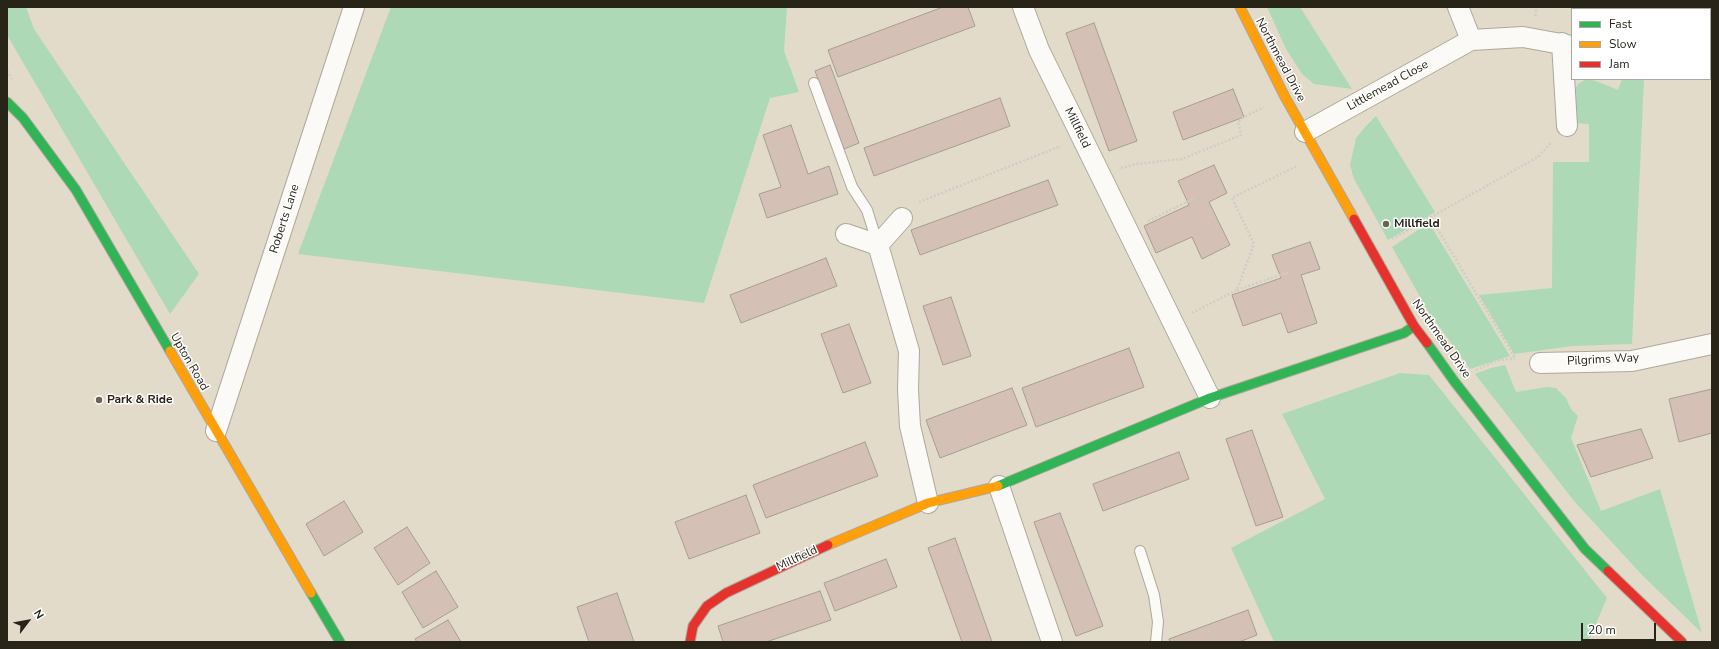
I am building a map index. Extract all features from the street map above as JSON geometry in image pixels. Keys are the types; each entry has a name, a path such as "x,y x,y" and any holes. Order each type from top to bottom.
{"main road":[{"name":"Northmead Drive","path":"1240,7 1285,97 1414,326 1454,381 1585,549 1659,622 1682,642"},
{"name":"Upton Road","path":"7,102 23,118 76,190 340,642"},
{"name":"Millfield","path":"690,642 692,626 707,606 726,593 815,550 928,503 999,486 1210,398 1404,333 1414,326"}],"street":[{"name":"Roberts Lane","path":"216,431 354,7"},
{"name":"Millfield","path":"1023,7 1039,50 1210,398"},
{"path":"1458,7 1471,40"},
{"name":"Littlemead Close","path":"1305,132 1471,40 1523,37 1567,45 1567,126"},
{"path":"878,245 902,218"},
{"path":"846,234 878,245"},
{"path":"878,245 909,351 908,390 910,426 928,503"},
{"name":"Pilgrims Way","path":"1540,363 1632,361 1712,344"},
{"path":"999,486 1052,642"}],"lane":[{"path":"814,83 852,187 867,210 878,245"},
{"path":"1140,551 1154,595 1158,622 1156,642"}],"path":[{"path":"1100,174 1136,164 1182,159 1241,135 1238,122 1244,117 1285,97"},
{"path":"1371,251 1538,156 1567,126"},
{"path":"902,218 918,202 1082,138"},
{"path":"1237,290 1254,244 1232,198 1319,155"},
{"path":"1127,230 1195,198"},
{"path":"1431,218 1514,358"},
{"path":"1173,323 1237,290 1288,272"},
{"path":"1454,381 1496,361 1514,358 1540,363"}],"green space":[{"path":"7,7 26,7 34,29 199,274 170,314 7,35"},
{"path":"391,7 787,7 784,51 799,92 770,98 704,303 298,254"},
{"path":"1267,7 1300,7 1352,89 1314,84 1302,74 1286,49"},
{"path":"1584,80 1591,80 1618,90 1622,80 1644,80 1632,344 1572,346 1514,354 1479,295 1552,288 1553,162 1589,162 1589,124 1574,123 1573,93 1578,84"},
{"path":"1376,116 1435,212 1388,240 1354,179 1350,165 1356,138"},
{"path":"1429,223 1510,356 1470,369 1428,311 1392,247"},
{"path":"1505,365 1516,392 1547,387 1556,388 1566,398 1571,409 1578,416 1571,438 1601,511 1660,489 1702,633 1643,576 1574,501 1475,374"},
{"path":"1400,373 1429,375 1607,598 1588,642 1274,642 1231,548 1325,499 1282,414"}],"building":[{"path":"943,7 968,7 975,26 838,77 828,50"},
{"path":"1094,23 1137,141 1109,151 1066,33"},
{"path":"830,65 859,143 844,149 815,71"},
{"path":"1233,89 1244,117 1183,140 1173,112"},
{"path":"1000,98 1010,126 874,176 864,148"},
{"path":"791,125 808,174 829,166 838,194 767,218 759,194 781,187 763,135"},
{"path":"1214,165 1227,193 1209,202 1230,245 1202,259 1192,237 1156,253 1144,226 1189,205 1178,181"},
{"path":"1048,180 1058,205 920,255 911,230"},
{"path":"1310,242 1320,269 1301,275 1317,323 1288,333 1281,313 1243,326 1232,295 1281,278 1272,255"},
{"path":"826,258 837,286 741,323 730,295"},
{"path":"951,297 971,356 943,365 923,306"},
{"path":"849,324 871,383 843,393 821,334"},
{"path":"1129,348 1144,387 1036,427 1022,388"},
{"path":"1012,388 1027,425 940,458 926,420"},
{"path":"1712,389 1712,433 1679,442 1669,399"},
{"path":"1641,429 1653,458 1591,477 1577,445"},
{"path":"1252,430 1283,517 1256,526 1226,439"},
{"path":"865,442 878,476 766,518 753,485"},
{"path":"1179,452 1189,479 1103,511 1093,484"},
{"path":"746,495 760,533 689,559 675,522"},
{"path":"344,501 363,532 324,556 306,524"},
{"path":"1060,513 1103,626 1076,636 1034,522"},
{"path":"407,527 430,563 398,585 374,548"},
{"path":"955,538 992,642 962,642 928,548"},
{"path":"886,559 897,587 835,611 824,583"},
{"path":"436,571 458,607 423,628 402,592"},
{"path":"820,591 831,620 766,642 723,642 718,626"},
{"path":"617,593 634,642 589,642 577,607"},
{"path":"1248,610 1257,635 1239,642 1170,642 1169,639"},
{"path":"448,620 461,642 417,642 415,639"}],"traffic: fast":[{"path":"7,102 23,118 76,190 170,351"},
{"path":"998,486 1210,398 1404,333 1414,326"},
{"path":"1427,343 1454,381 1585,549 1608,571"},
{"path":"311,593 340,642"}],"traffic: slow":[{"path":"1240,7 1285,97 1354,219"},
{"path":"170,351 311,593"},
{"path":"828,545 928,503 998,486"}],"traffic: jam":[{"path":"1354,219 1414,326 1427,343"},
{"path":"690,642 693,626 707,606 726,593 828,545"},
{"path":"1608,571 1682,642"}],"place":[{"name":"Millfield","path":"1386,224"},
{"name":"Park & Ride","path":"99,400"}]}
